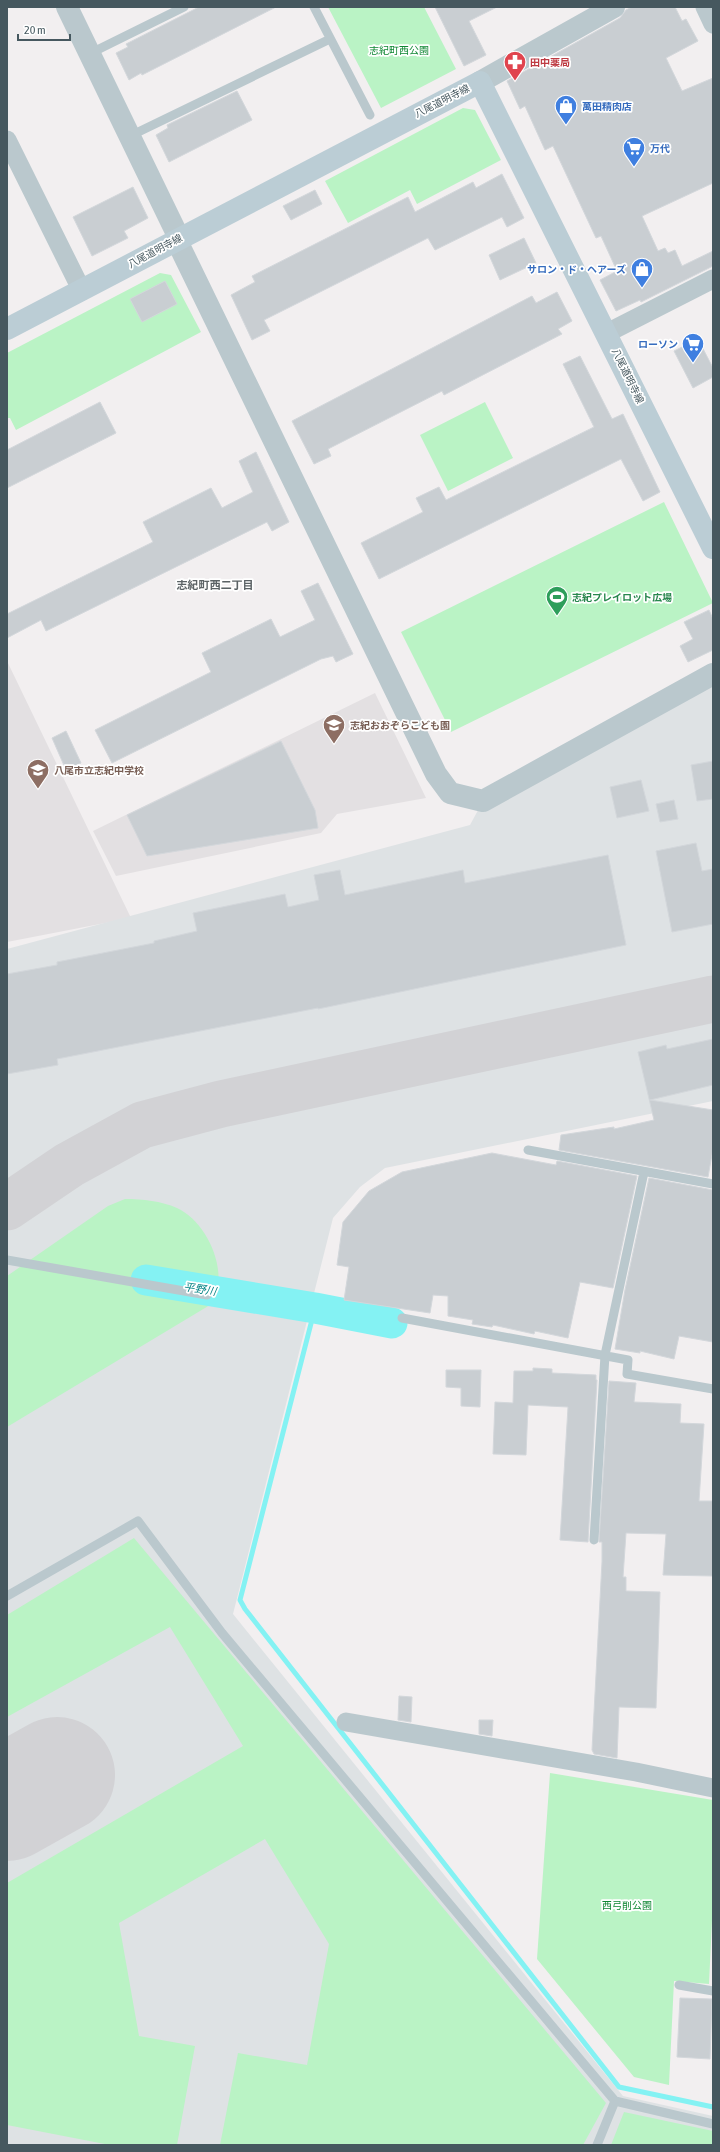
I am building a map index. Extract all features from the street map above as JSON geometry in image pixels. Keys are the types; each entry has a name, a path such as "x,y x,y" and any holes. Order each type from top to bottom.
{"main road":[{"name":"八尾道明寺線","path":"7,329 82,291 178,238 480,82 607,333 713,548"}],"street":[{"path":"67,7 436,774 450,793 483,801 713,674"},
{"path":"480,82 614,7"},
{"path":"705,7 713,24"},
{"path":"7,140 82,291"},
{"path":"607,333 713,279"},
{"path":"346,1722 636,1772 713,1788"}],"lane":[{"path":"89,54 184,7"},
{"path":"314,7 370,116"},
{"path":"130,136 330,39"},
{"path":"528,1150 713,1184"},
{"path":"594,1540 604,1355 644,1172"},
{"path":"7,1260 207,1295"},
{"path":"402,1318 628,1360 627,1374 713,1389"},
{"path":"7,1596 138,1521 222,1633 615,2101 713,2124"},
{"path":"679,1985 713,1992"},
{"path":"597,2145 615,2101"}],"shaded area":[{"name":"八尾市立志紀中学校","path":"7,661 131,918 7,942"},
{"path":"713,674 713,1101 385,1168 360,1187 333,1218 233,1614 623,2096 713,2116 713,2145 7,2145 7,949 470,825 483,801"},
{"name":"志紀おおぞらこども園","path":"375,693 426,798 337,814 321,833 116,876 93,831"}],"green space":[{"name":"志紀町西公園","path":"328,7 424,7 456,69 381,108"},
{"path":"463,108 475,110 501,160 417,204 410,190 348,223 325,181"},
{"path":"160,273 171,275 201,332 16,430 10,418 7,418 7,353"},
{"path":"485,402 513,458 448,491 420,435"},
{"name":"志紀プレイロット広場","path":"664,502 713,603 451,732 401,632"},
{"path":"125,1199 152,1201 177,1208 188,1215 198,1225 207,1237 217,1265 218,1280 216,1293 210,1305 7,1427 7,1276 108,1206"},
{"path":"134,1538 606,2103 583,2145 220,2145 238,2053 307,2065 329,1944 265,1839 119,1923 139,2036 195,2046 177,2145 110,2145 7,2125 7,1883 243,1746 170,1627 7,1717 7,1615"},
{"name":"西弓削公園","path":"550,1773 713,1800 713,1899 709,1984 674,1981 669,2085 634,2077 537,1959"},
{"path":"624,2112 713,2131 713,2145 611,2145"}],"building":[{"path":"199,7 276,7 142,75 141,73 129,80 116,53 128,47 126,44"},
{"path":"435,7 497,7 469,21 486,55 464,66"},
{"path":"632,7 675,7 682,21 686,19 698,41 666,58 682,91 713,78 713,183 642,216 658,251 665,248 668,253 675,250 682,266 713,251 713,266 641,302 640,300 616,311 600,280 617,271 601,236 596,238 553,146 545,150 525,106 520,109 507,81 620,18 626,10"},
{"path":"237,91 252,120 169,162 156,135 168,128 167,125"},
{"path":"502,174 524,218 507,227 502,217 435,250 428,238 264,320 270,331 252,340 231,295 255,282 252,276 408,197 415,212 473,182 476,188"},
{"path":"133,187 148,218 124,231 128,238 92,256 73,217"},
{"path":"315,190 322,204 291,220 283,206"},
{"path":"524,238 536,263 500,280 489,255"},
{"path":"165,281 177,304 142,322 130,299"},
{"path":"557,292 572,321 558,329 562,334 444,395 442,391 328,449 331,456 314,464 292,421 532,296 536,303"},
{"path":"698,339 713,368 713,377 693,388 674,351"},
{"path":"580,356 612,419 623,414 660,492 643,501 621,459 379,579 361,543 423,512 416,498 439,487 446,500 594,427 563,364"},
{"path":"100,402 116,433 7,488 7,450"},
{"path":"256,452 289,522 272,531 267,522 46,631 41,620 7,638 7,614 153,542 143,522 211,488 222,508 253,492 239,461"},
{"path":"318,583 353,654 336,662 333,656 321,659 112,763 95,730 211,672 202,653 271,619 280,637 315,620 301,591"},
{"path":"709,610 713,619 713,650 688,662 680,646 693,639 684,622"},
{"path":"66,731 81,763 66,770 52,738"},
{"path":"281,741 315,810 318,828 147,856 127,815"},
{"path":"713,761 713,799 697,801 691,765"},
{"path":"641,780 649,811 617,818 610,787"},
{"path":"674,800 678,819 660,822 656,804"},
{"path":"696,843 702,871 713,869 713,924 672,932 656,851"},
{"path":"608,855 626,945 318,1009 57,1059 58,1065 7,1074 7,974 57,965 57,962 154,943 154,941 197,931 193,913 285,894 288,907 319,900 314,875 340,870 345,895 463,870 465,883"},
{"path":"713,1039 713,1085 650,1100 713,1110 713,1149 708,1177 559,1150 561,1135 614,1127 614,1129 654,1120 638,1052 666,1045 667,1049"},
{"path":"492,1153 556,1165 557,1161 637,1176 613,1288 580,1282 568,1338 535,1331 534,1334 493,1325 492,1327 472,1324 473,1320 448,1316 448,1296 433,1295 430,1313 344,1300 349,1267 337,1265 343,1222 369,1191 402,1172"},
{"path":"649,1178 713,1190 713,1342 679,1336 674,1359 640,1351 640,1353 615,1349 625,1290"},
{"path":"533,1368 552,1369 552,1373 596,1375 597,1380 588,1542 560,1540 568,1407 528,1405 526,1455 493,1454 495,1402 513,1403 514,1371 533,1371"},
{"path":"446,1370 481,1370 480,1407 461,1406 461,1388 446,1387"},
{"path":"609,1381 636,1383 634,1402 681,1404 680,1423 704,1424 699,1501 713,1501 713,1576 663,1575 666,1534 626,1533 623,1577 626,1577 626,1591 660,1592 656,1708 619,1707 617,1758 594,1754 592,1750 602,1562 602,1542 599,1542"},
{"path":"399,1696 412,1697 411,1722 398,1720"},
{"path":"479,1720 493,1720 492,1736 479,1734"},
{"path":"680,1998 712,1999 710,2059 677,2057"}],"waterway":[{"name":"平野川","path":"146,1280 315,1308 392,1323"},
{"path":"315,1308 240,1600 245,1609 619,2087 713,2107"}],"taxiway":[{"path":"7,1207 69,1165 142,1125 221,1104 713,999"}],"runway":[{"path":"7,1803 57,1775"}],"place":[{"name":"田中薬局","path":"515,82"},
{"name":"萬田精肉店","path":"566,126"},
{"name":"万代","path":"634,168"},
{"name":"サロン・ド・ヘアーズ","path":"642,288"},
{"name":"ローソン","path":"693,364"},
{"name":"志紀プレイロット広場","path":"557,616"},
{"name":"志紀おおぞらこども園","path":"334,744"},
{"name":"八尾市立志紀中学校","path":"38,790"}],"district":[{"name":"志紀町西二丁目","path":"215,585"}]}
